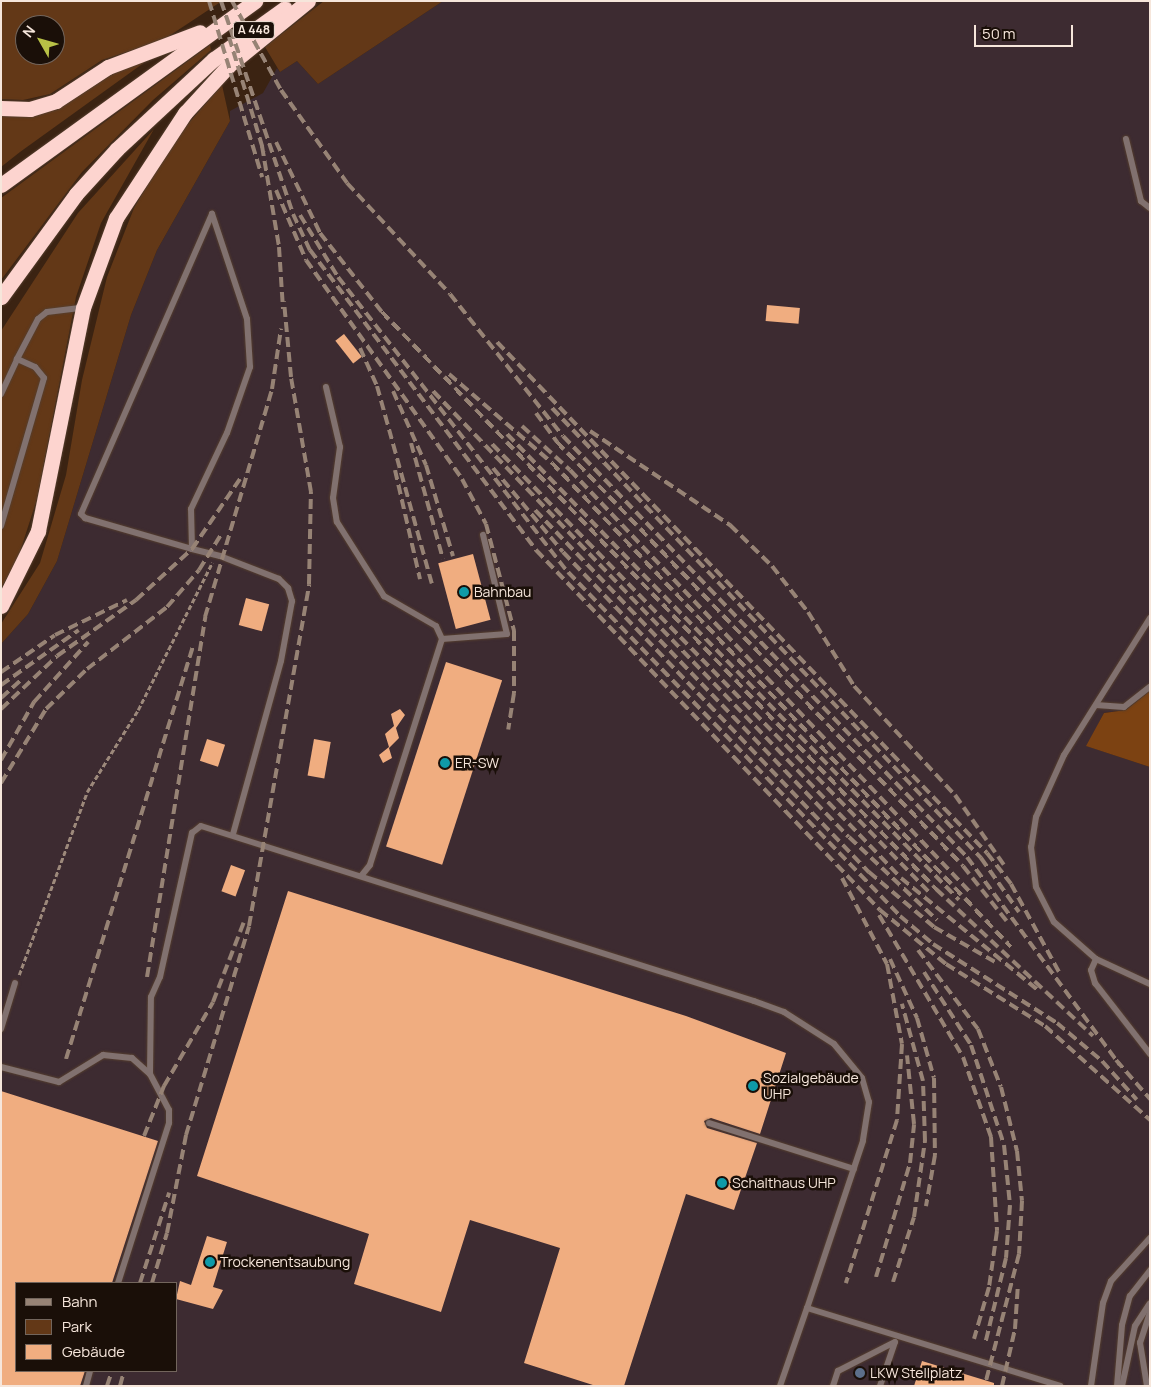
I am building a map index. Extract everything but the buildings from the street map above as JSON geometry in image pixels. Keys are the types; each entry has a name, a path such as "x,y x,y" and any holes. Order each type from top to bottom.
{"highway":[{"name":"A 448","path":"231,18 255,1"},
{"name":"A 448","path":"1,298 76,194 138,129 214,59 294,1"},
{"path":"1,606 38,530 83,308 116,218 185,113 228,66 308,1"},
{"path":"1,108 30,108 56,101 108,67 231,18"},
{"path":"1,184 231,18"}],"lane":[{"path":"1126,139 1141,201 1150,208"},
{"path":"192,549 192,509 227,434 250,367 247,319 212,214 81,514 192,549 216,555 279,579 292,601 281,661 233,834"},
{"path":"1,394 38,319 47,312 83,308"},
{"path":"1,526 44,378 35,367 17,359"},
{"path":"326,387 340,447 333,498 337,522 384,596 436,626 442,639 370,865 360,876"},
{"path":"442,639 507,634 483,535"},
{"path":"1150,618 1050,782 1031,847 1036,887 1044,906 1073,942 1096,959 1150,984"},
{"path":"1096,704 1124,707 1150,687"},
{"path":"150,1074 151,997 160,977 192,833 201,826 233,834 360,876 724,990 801,1022 834,1044 862,1078 869,1102 854,1170 780,1386"},
{"path":"1096,959 1092,970 1095,983 1150,1054"},
{"path":"1,1029 15,984"},
{"path":"1,1067 59,1082 103,1055 132,1058 150,1074 169,1110 170,1123 118,1282"},
{"path":"709,1123 854,1170"},
{"path":"1091,1386 1108,1288 1124,1262 1150,1238"},
{"path":"1117,1386 1122,1325 1130,1296 1150,1270"},
{"path":"1122,1386 1134,1326 1150,1303"},
{"path":"808,1308 896,1339 1060,1386"},
{"path":"1147,1386 1140,1343 1150,1313"},
{"path":"833,1386 838,1371 896,1339"},
{"path":"880,1386 896,1339"},
{"path":"86,1386 90,1372"}],"path":[{"path":"15,984 87,792 138,710 216,555"}],"shaded area":[{"path":"443,1 1150,1 1150,691 1126,710 1104,713 1087,746 1150,767 1150,1386 1,1386 1,644 28,614 57,561 131,315 157,250 230,121 230,111 263,93 277,68 280,72 297,61 318,84"},
{"path":"1150,691 1150,767 1086,746 1104,713 1126,710"}],"green space":[{"path":"1,1 222,1 163,40 102,60 50,94 23,100 1,99"},
{"path":"324,1 443,1 318,84 297,61 280,72 265,47"},
{"path":"210,45 211,50 153,100 82,172 1,280 1,198"},
{"path":"145,62 1,167 1,116 57,110 119,70"},
{"path":"222,85 230,121 157,250 131,315 57,561 28,614 1,644 1,624 40,563 66,475 82,380 107,277 134,208 174,140"},
{"path":"154,129 101,223 76,297 37,499 17,561 1,588 1,331 78,213"}],"railway":[{"path":"209,1 262,177"},
{"path":"221,1 293,214 310,250 536,550 880,910 946,964 1045,1026 1150,1120"},
{"path":"232,1 281,90 347,183 450,294 563,436 967,857 1120,1065"},
{"path":"229,37 264,152"},
{"path":"276,142 320,233 382,312 936,889 1093,1036"},
{"path":"262,146 279,247 283,309"},
{"path":"276,190 306,260 462,479 486,524 514,631 514,693 508,730"},
{"path":"300,215 338,277 568,572 900,916 933,944 1057,1023 1102,1061 1137,1100"},
{"path":"152,1282 167,1233 186,1135 249,926 309,584 311,492 291,377 284,301"},
{"path":"147,977 205,617 272,389 281,329"},
{"path":"497,342 987,853 1011,884 1059,972"},
{"path":"360,348 377,386 432,584"},
{"path":"449,374 552,463 1011,947"},
{"path":"393,391 426,465 453,556"},
{"path":"433,391 901,878 1038,990"},
{"path":"552,408 981,858 1019,912"},
{"path":"536,413 557,442 963,866 1009,924"},
{"path":"522,426 570,470 972,894"},
{"path":"590,431 730,525 772,566 808,612 854,686 955,795 1004,865"},
{"path":"507,434 959,900"},
{"path":"411,443 443,559"},
{"path":"492,444 930,893"},
{"path":"493,468 563,552 869,872 934,927 995,962"},
{"path":"395,470 420,579"},
{"path":"1,709 57,656 136,600 192,549 240,479"},
{"path":"535,510 849,837 937,920"},
{"path":"1,783 46,709 87,669 167,607 199,570 222,533"},
{"path":"1,672 55,635 127,600"},
{"path":"1,685 79,630"},
{"path":"1,760 34,702 88,642"},
{"path":"66,1059 194,644"},
{"path":"1,698 22,679"},
{"path":"842,878 887,964 902,1044 897,1120 846,1283"},
{"path":"879,915 963,1057 991,1137 997,1231 989,1287 974,1339"},
{"path":"144,1136 164,1086 213,1002 245,919"},
{"path":"918,950 978,1029 1001,1087 1017,1151 1022,1201 1019,1254 986,1381"},
{"path":"890,959 917,1018 934,1078 935,1155 926,1206"},
{"path":"924,972 971,1045 1004,1145 1010,1205 1006,1258 985,1344"},
{"path":"893,1282 914,1217 925,1141 923,1081 902,1004"},
{"path":"876,1277 910,1163 914,1124 907,1055"},
{"path":"1116,1060 1150,1099"},
{"path":"140,1282 169,1193"},
{"path":"1002,1386 1015,1329 1018,1284"},
{"path":"107,1386 112,1372"},
{"path":"120,1386 124,1372"}],"place":[{"name":"Bahnbau","path":"464,592"},
{"name":"ER-SW","path":"445,763"},
{"name":"Sozialgebäude UHP","path":"753,1086"},
{"name":"Schalthaus UHP","path":"722,1183"},
{"name":"Trockenentsaubung","path":"210,1262"},
{"name":"LKW Stellplatz","path":"860,1373"}]}
